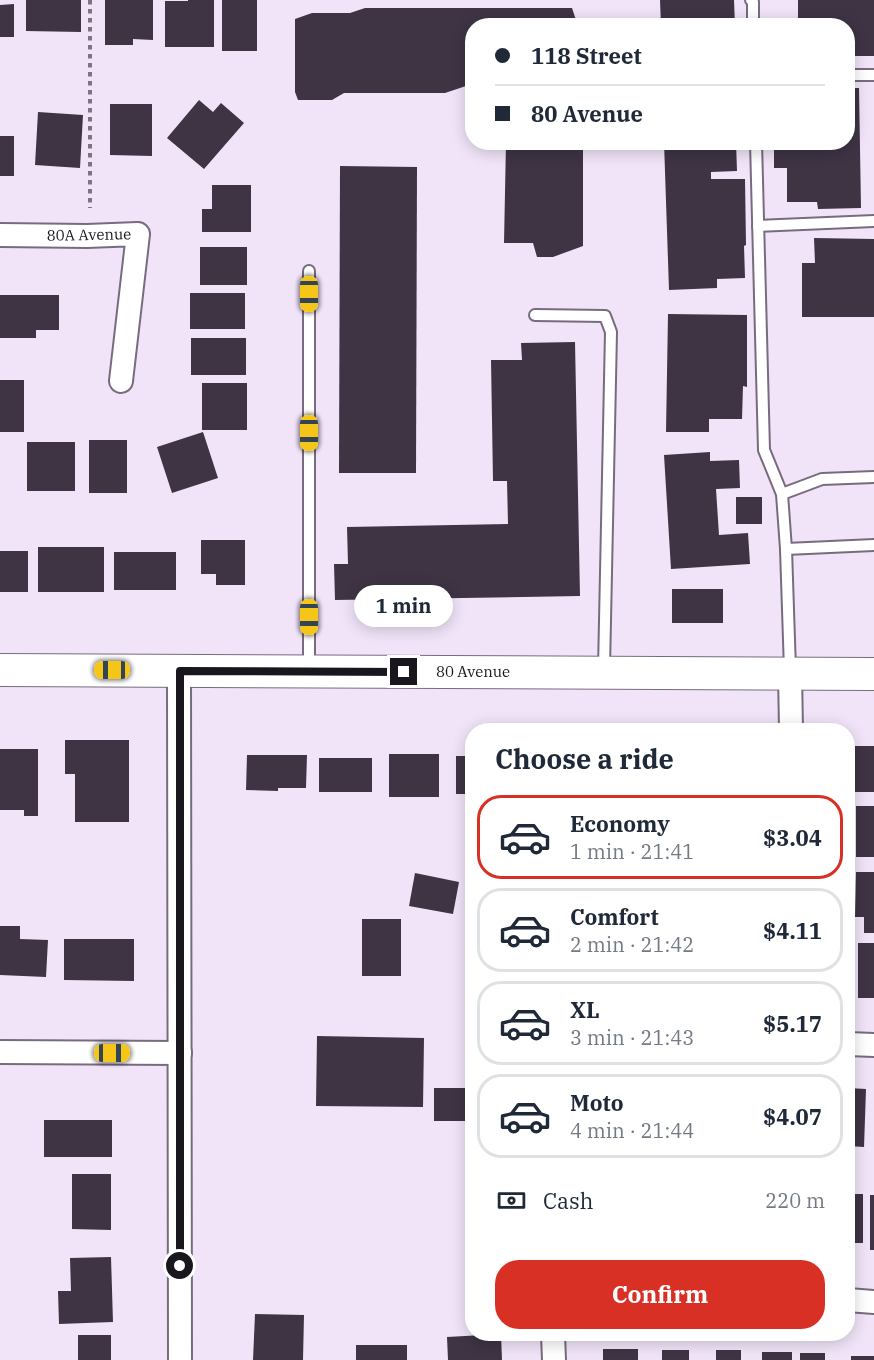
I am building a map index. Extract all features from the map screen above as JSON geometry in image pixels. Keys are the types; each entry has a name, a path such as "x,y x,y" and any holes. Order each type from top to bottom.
{"street":[{"name":"80A Avenue","path":"0,235 138,234 121,381"},
{"name":"80 Avenue","path":"0,670 874,674"},
{"path":"180,671 180,1360"},
{"path":"790,673 791,723"},
{"path":"855,1044 874,1045"},
{"path":"0,1052 180,1053"},
{"path":"855,1301 874,1302"},
{"path":"553,1341 554,1360"}],"lane":[{"path":"750,0 753,2 753,18"},
{"path":"855,75 874,75"},
{"path":"756,150 764,450 782,494 790,673"},
{"path":"758,226 874,221"},
{"path":"309,271 309,671"},
{"path":"535,315 605,316 611,332 604,672"},
{"path":"782,494 822,478 874,477"},
{"path":"786,549 874,545"}],"path":[{"path":"90,0 90,208"}],"building":[{"path":"26,0 81,0 81,32 26,31"},
{"path":"105,0 153,0 153,40 133,39 133,45 105,45"},
{"path":"214,0 214,47 165,47 165,1"},
{"path":"222,0 257,0 257,51 222,51"},
{"path":"660,0 734,0 735,18 661,18"},
{"path":"798,0 874,0 874,56 855,56 855,18 798,18"},
{"path":"14,4 14,37 0,37 0,5"},
{"path":"365,8 572,8 575,18 465,18 465,86 445,93 344,93 332,100 298,100 295,92 295,19 312,13 350,13"},
{"path":"855,88 859,88 861,208 818,209 817,202 787,202 787,168 774,168 774,150 855,150"},
{"path":"199,100 213,112 221,103 244,123 204,169 167,138"},
{"path":"110,104 152,104 152,156 110,155"},
{"path":"38,112 83,115 80,168 35,165"},
{"path":"0,136 14,136 14,176 0,176"},
{"path":"506,150 583,150 583,246 553,257 537,257 533,243 504,243"},
{"path":"664,150 736,150 737,171 711,172 711,179 745,179 745,278 717,279 717,288 669,290"},
{"path":"340,166 417,167 416,473 339,473"},
{"path":"212,185 251,185 251,232 202,232 202,209 212,209"},
{"path":"814,238 874,239 874,317 802,317 802,263 815,263"},
{"path":"200,247 247,247 247,285 200,285"},
{"path":"190,293 245,293 245,329 190,329"},
{"path":"0,295 59,295 59,330 36,330 36,338 0,338"},
{"path":"668,314 747,315 747,387 743,386 742,419 709,419 709,432 666,432"},
{"path":"191,338 246,338 246,375 191,375"},
{"path":"575,342 580,596 335,600 334,564 348,564 347,527 508,524 507,481 493,481 491,360 522,360 521,343"},
{"path":"0,380 24,380 24,432 0,432"},
{"path":"202,383 247,383 247,430 202,430"},
{"path":"203,432 218,478 172,493 157,447"},
{"path":"89,440 127,440 127,493 89,493"},
{"path":"27,442 75,442 75,491 27,491"},
{"path":"710,452 710,461 739,460 740,488 716,489 719,535 748,533 750,564 671,569 664,455"},
{"path":"736,497 762,497 762,524 736,524"},
{"path":"201,540 245,540 245,585 216,585 216,574 201,574"},
{"path":"38,547 104,547 104,592 38,592"},
{"path":"0,551 28,551 28,592 0,592"},
{"path":"114,552 176,552 176,590 114,590"},
{"path":"672,589 723,589 723,623 672,623"},
{"path":"65,740 129,740 129,822 75,822 75,774 65,774"},
{"path":"855,746 874,746 874,792 855,792"},
{"path":"0,749 38,749 38,816 24,816 24,810 0,810"},
{"path":"389,754 439,754 439,797 389,797"},
{"path":"247,755 307,755 306,788 278,788 278,791 246,790"},
{"path":"456,756 465,756 465,794 456,794"},
{"path":"319,758 372,758 372,792 319,792"},
{"path":"856,806 874,806 874,857 856,857"},
{"path":"856,872 874,872 874,933 864,933 864,917 855,917"},
{"path":"415,873 459,882 453,914 409,906"},
{"path":"362,919 401,919 401,976 362,976"},
{"path":"0,926 20,926 20,939 48,940 46,977 0,975"},
{"path":"64,939 134,939 134,981 64,980"},
{"path":"858,943 874,943 874,998 858,998"},
{"path":"317,1036 424,1038 423,1107 316,1106"},
{"path":"434,1088 465,1088 465,1121 434,1121"},
{"path":"855,1088 866,1089 864,1147 855,1146"},
{"path":"44,1120 112,1120 112,1157 44,1157"},
{"path":"72,1174 111,1174 111,1230 72,1229"},
{"path":"855,1194 863,1194 863,1243 855,1243"},
{"path":"870,1195 874,1195 874,1250 870,1250"},
{"path":"111,1257 113,1322 59,1324 58,1291 71,1291 70,1258"},
{"path":"255,1314 304,1315 303,1360 253,1360"},
{"path":"78,1335 111,1335 111,1360 78,1360"},
{"path":"465,1336 465,1341 501,1341 502,1360 448,1360 447,1337"},
{"path":"356,1345 407,1345 407,1360 356,1360"},
{"path":"603,1349 638,1349 638,1360 603,1360"},
{"path":"662,1350 689,1350 689,1360 662,1360"},
{"path":"716,1350 741,1350 741,1360 716,1360"},
{"path":"762,1352 792,1352 792,1360 762,1360"},
{"path":"800,1353 825,1353 825,1360 800,1360"},
{"path":"851,1356 874,1356 874,1360 851,1360"}],"route":[{"path":"180,1266 180,671 404,672"}]}
